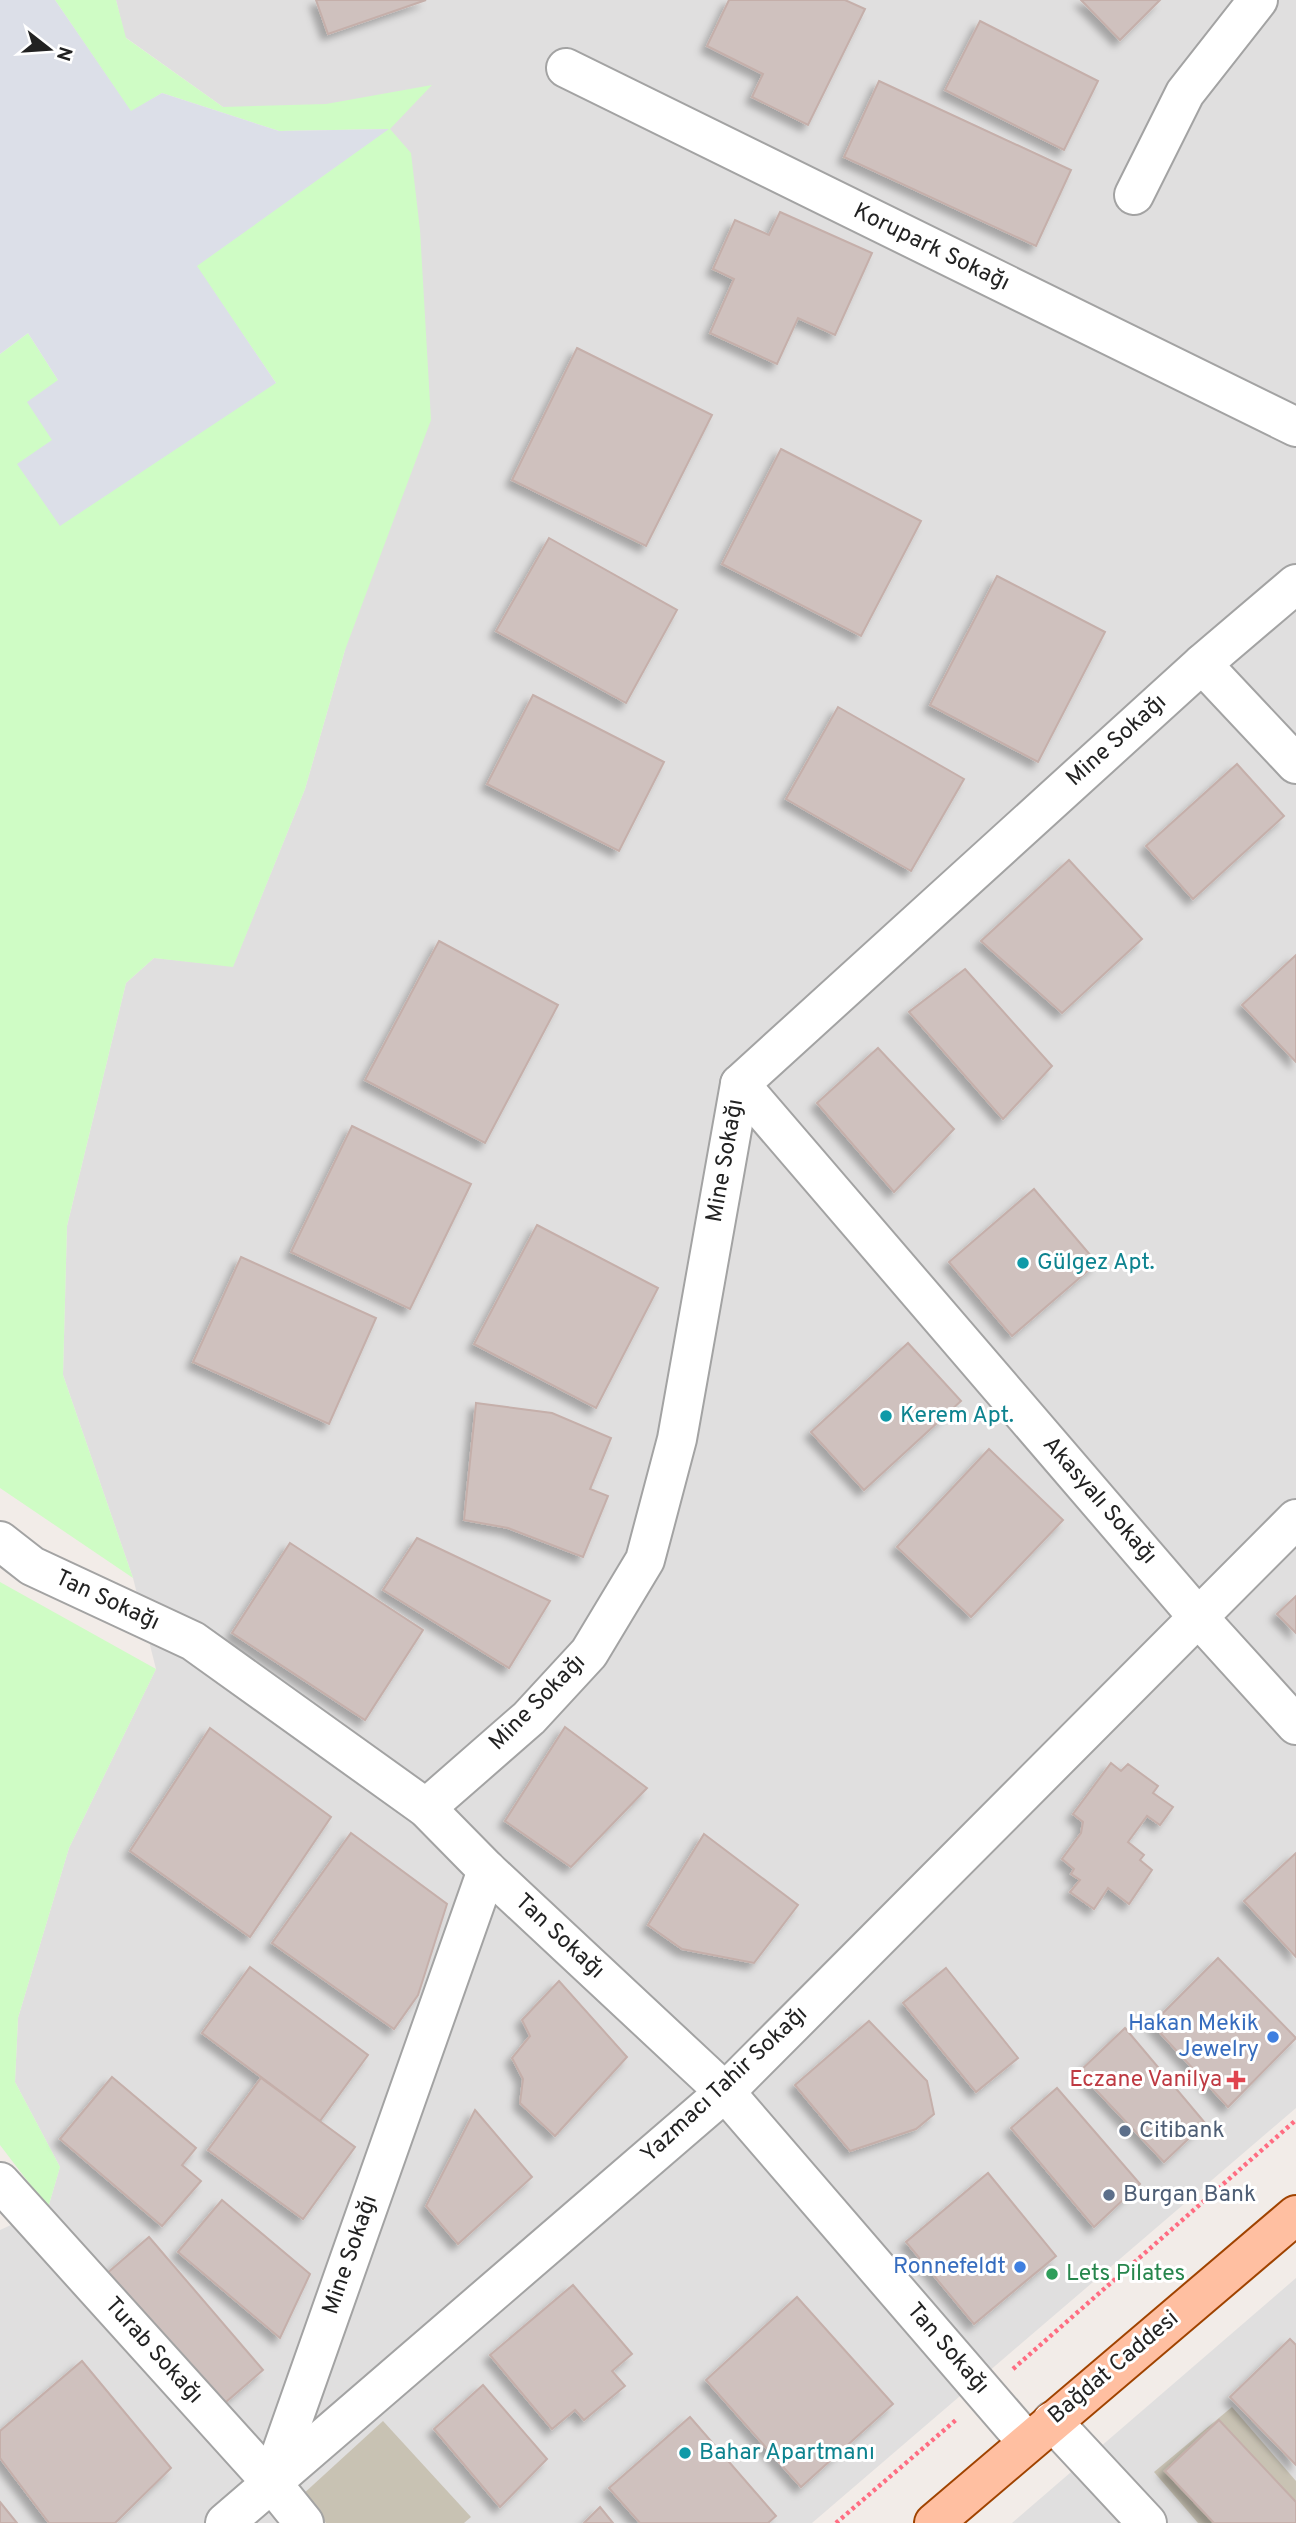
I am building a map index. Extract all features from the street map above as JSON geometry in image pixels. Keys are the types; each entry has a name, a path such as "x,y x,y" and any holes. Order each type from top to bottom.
{"main road":[{"name":"Bağdat Caddesi","path":"934,2523 1296,2215"}],"street":[{"path":"1134,195 1185,93 1258,0"},
{"name":"Korupark Sokağı","path":"566,68 1296,427"},
{"name":"Mine Sokağı","path":"426,1808 529,1718 589,1653 645,1560 677,1439 740,1084 1202,664 1296,584"},
{"path":"1202,664 1296,764"},
{"name":"Akasyalı Sokağı","path":"740,1084 1198,1617 1296,1725"},
{"name":"Yazmacı Tahir Sokağı","path":"225,2523 725,2092 1296,1519"},
{"name":"Tan Sokağı","path":"0,1541 32,1566 193,1641 426,1808 487,1870 725,2092 985,2394 1039,2431 1147,2523"},
{"name":"Mine Sokağı","path":"271,2482 487,1870"},
{"name":"Turab Sokağı","path":"0,2182 271,2482 304,2523"}],"path":[{"path":"836,2523 1296,2120"}],"shaded area":[{"path":"0,0 55,0 131,111 162,93 279,131 389,129 197,266 276,383 60,526 17,464 52,440 27,402 58,380 28,333 0,354"},
{"path":"116,0 1296,0 1296,2108 812,2523 0,2523 0,2230 48,2208 60,2167 15,2082 18,2018 69,1848 156,1669 133,1578 63,1375 67,1226 126,983 154,958 233,966 305,789 345,650 389,129 223,107 125,37"},
{"path":"1296,2278 1296,2523 1012,2523"},
{"path":"1232,2407 1296,2481 1296,2523 1198,2523 1154,2472"},
{"path":"383,2421 471,2517 464,2523 326,2523 301,2496"}],"green space":[{"path":"55,0 116,0 126,38 223,107 326,104 432,85 390,129 411,153 420,230 431,420 345,650 305,789 233,967 154,958 126,983 67,1226 63,1375 133,1578 0,1488 0,354 28,333 58,380 276,383 196,266 388,129 279,131 162,93 131,112"},
{"path":"0,1582 156,1669 69,1848 18,2018 15,2082 60,2167 48,2208 0,2145"}],"building":[{"path":"316,0 426,0 328,34"},
{"path":"729,0 845,0 865,9 808,125 752,97 763,74 707,46"},
{"path":"1081,0 1160,0 1120,40"},
{"path":"980,21 1098,81 1064,150 945,90"},
{"path":"879,81 1071,170 1036,246 844,157"},
{"path":"780,212 872,253 835,335 798,318 777,364 710,333 734,279 713,269 735,220 769,235"},
{"path":"577,348 712,415 646,546 512,480"},
{"path":"781,449 921,521 861,636 722,564"},
{"path":"549,538 677,610 626,703 496,631"},
{"path":"997,576 1105,632 1038,762 930,705"},
{"path":"533,695 664,762 619,851 487,784"},
{"path":"838,707 964,779 911,871 786,799"},
{"path":"1237,764 1284,816 1193,899 1146,846"},
{"path":"1069,860 1142,939 1062,1013 981,941"},
{"path":"439,941 558,1005 485,1143 365,1080"},
{"path":"1296,955 1296,1062 1242,1005"},
{"path":"965,969 1052,1066 1003,1119 909,1012"},
{"path":"878,1048 954,1129 894,1192 817,1103"},
{"path":"352,1126 471,1184 410,1309 291,1252"},
{"name":"Gülgez Apt.","path":"1034,1189 1097,1263 1012,1336 949,1262"},
{"path":"537,1225 658,1288 596,1408 474,1344"},
{"path":"241,1257 376,1318 329,1424 193,1362"},
{"name":"Kerem Apt.","path":"908,1343 961,1401 864,1490 811,1432"},
{"path":"476,1403 552,1413 611,1438 590,1489 608,1496 583,1557 508,1528 464,1520"},
{"path":"989,1449 1063,1520 971,1617 897,1547"},
{"path":"417,1538 550,1601 509,1668 383,1590"},
{"path":"290,1543 423,1630 365,1720 232,1633"},
{"path":"1296,1596 1296,1633 1277,1614"},
{"path":"565,1727 647,1788 571,1867 505,1821"},
{"path":"210,1728 331,1817 250,1937 130,1851"},
{"path":"1111,1763 1121,1771 1128,1764 1158,1786 1153,1793 1173,1807 1160,1825 1147,1816 1128,1842 1144,1855 1140,1860 1152,1870 1129,1904 1108,1888 1094,1909 1070,1892 1080,1880 1071,1874 1074,1869 1062,1859 1081,1833 1083,1822 1073,1814"},
{"path":"351,1833 447,1904 418,1995 394,2029 272,1943"},
{"path":"704,1834 798,1905 754,1963 682,1949 648,1925"},
{"path":"1296,1853 1296,1957 1244,1901"},
{"path":"1218,1958 1296,2038 1228,2107 1152,2024"},
{"path":"250,1967 368,2055 320,2121 202,2033"},
{"path":"946,1968 1018,2058 976,2092 903,2003"},
{"path":"559,1981 627,2057 555,2136 520,2103 523,2079 512,2058 530,2036 522,2020"},
{"path":"869,2021 927,2081 934,2114 916,2129 850,2151 795,2085"},
{"path":"1125,2028 1205,2123 1164,2162 1079,2072"},
{"path":"112,2077 196,2148 182,2165 201,2181 162,2226 60,2139"},
{"path":"261,2078 355,2147 303,2219 208,2150"},
{"path":"1057,2088 1140,2184 1094,2227 1011,2128"},
{"path":"475,2110 532,2177 458,2244 426,2206"},
{"path":"988,2173 1056,2256 974,2324 906,2242"},
{"path":"222,2200 310,2274 280,2338 178,2252"},
{"path":"149,2237 263,2370 219,2408 105,2275"},
{"path":"573,2285 632,2354 612,2371 625,2386 584,2420 575,2410 552,2429 490,2355"},
{"path":"797,2297 893,2404 801,2487 706,2380"},
{"path":"1290,2339 1296,2345 1296,2465 1230,2397"},
{"path":"82,2361 171,2468 115,2523 49,2523 0,2458 0,2431"},
{"path":"483,2385 547,2459 500,2507 434,2429"},
{"name":"Bahar Apartmanı","path":"690,2417 776,2516 768,2523 640,2523 609,2488"},
{"path":"1219,2420 1296,2502 1296,2523 1214,2523 1165,2471"},
{"path":"0,2502 17,2523 0,2523"},
{"path":"600,2507 613,2523 584,2523"}],"place":[{"name":"Gülgez Apt.","path":"1023,1263"},
{"name":"Kerem Apt.","path":"886,1416"},
{"name":"Hakan Mekik Jewelry","path":"1273,2037"},
{"name":"Eczane Vanilya","path":"1236,2080"},
{"name":"Citibank","path":"1125,2131"},
{"name":"Burgan Bank","path":"1109,2195"},
{"name":"Ronnefeldt","path":"1020,2267"},
{"name":"Lets Pilates","path":"1052,2274"},
{"name":"Bahar Apartmanı","path":"685,2453"}]}
